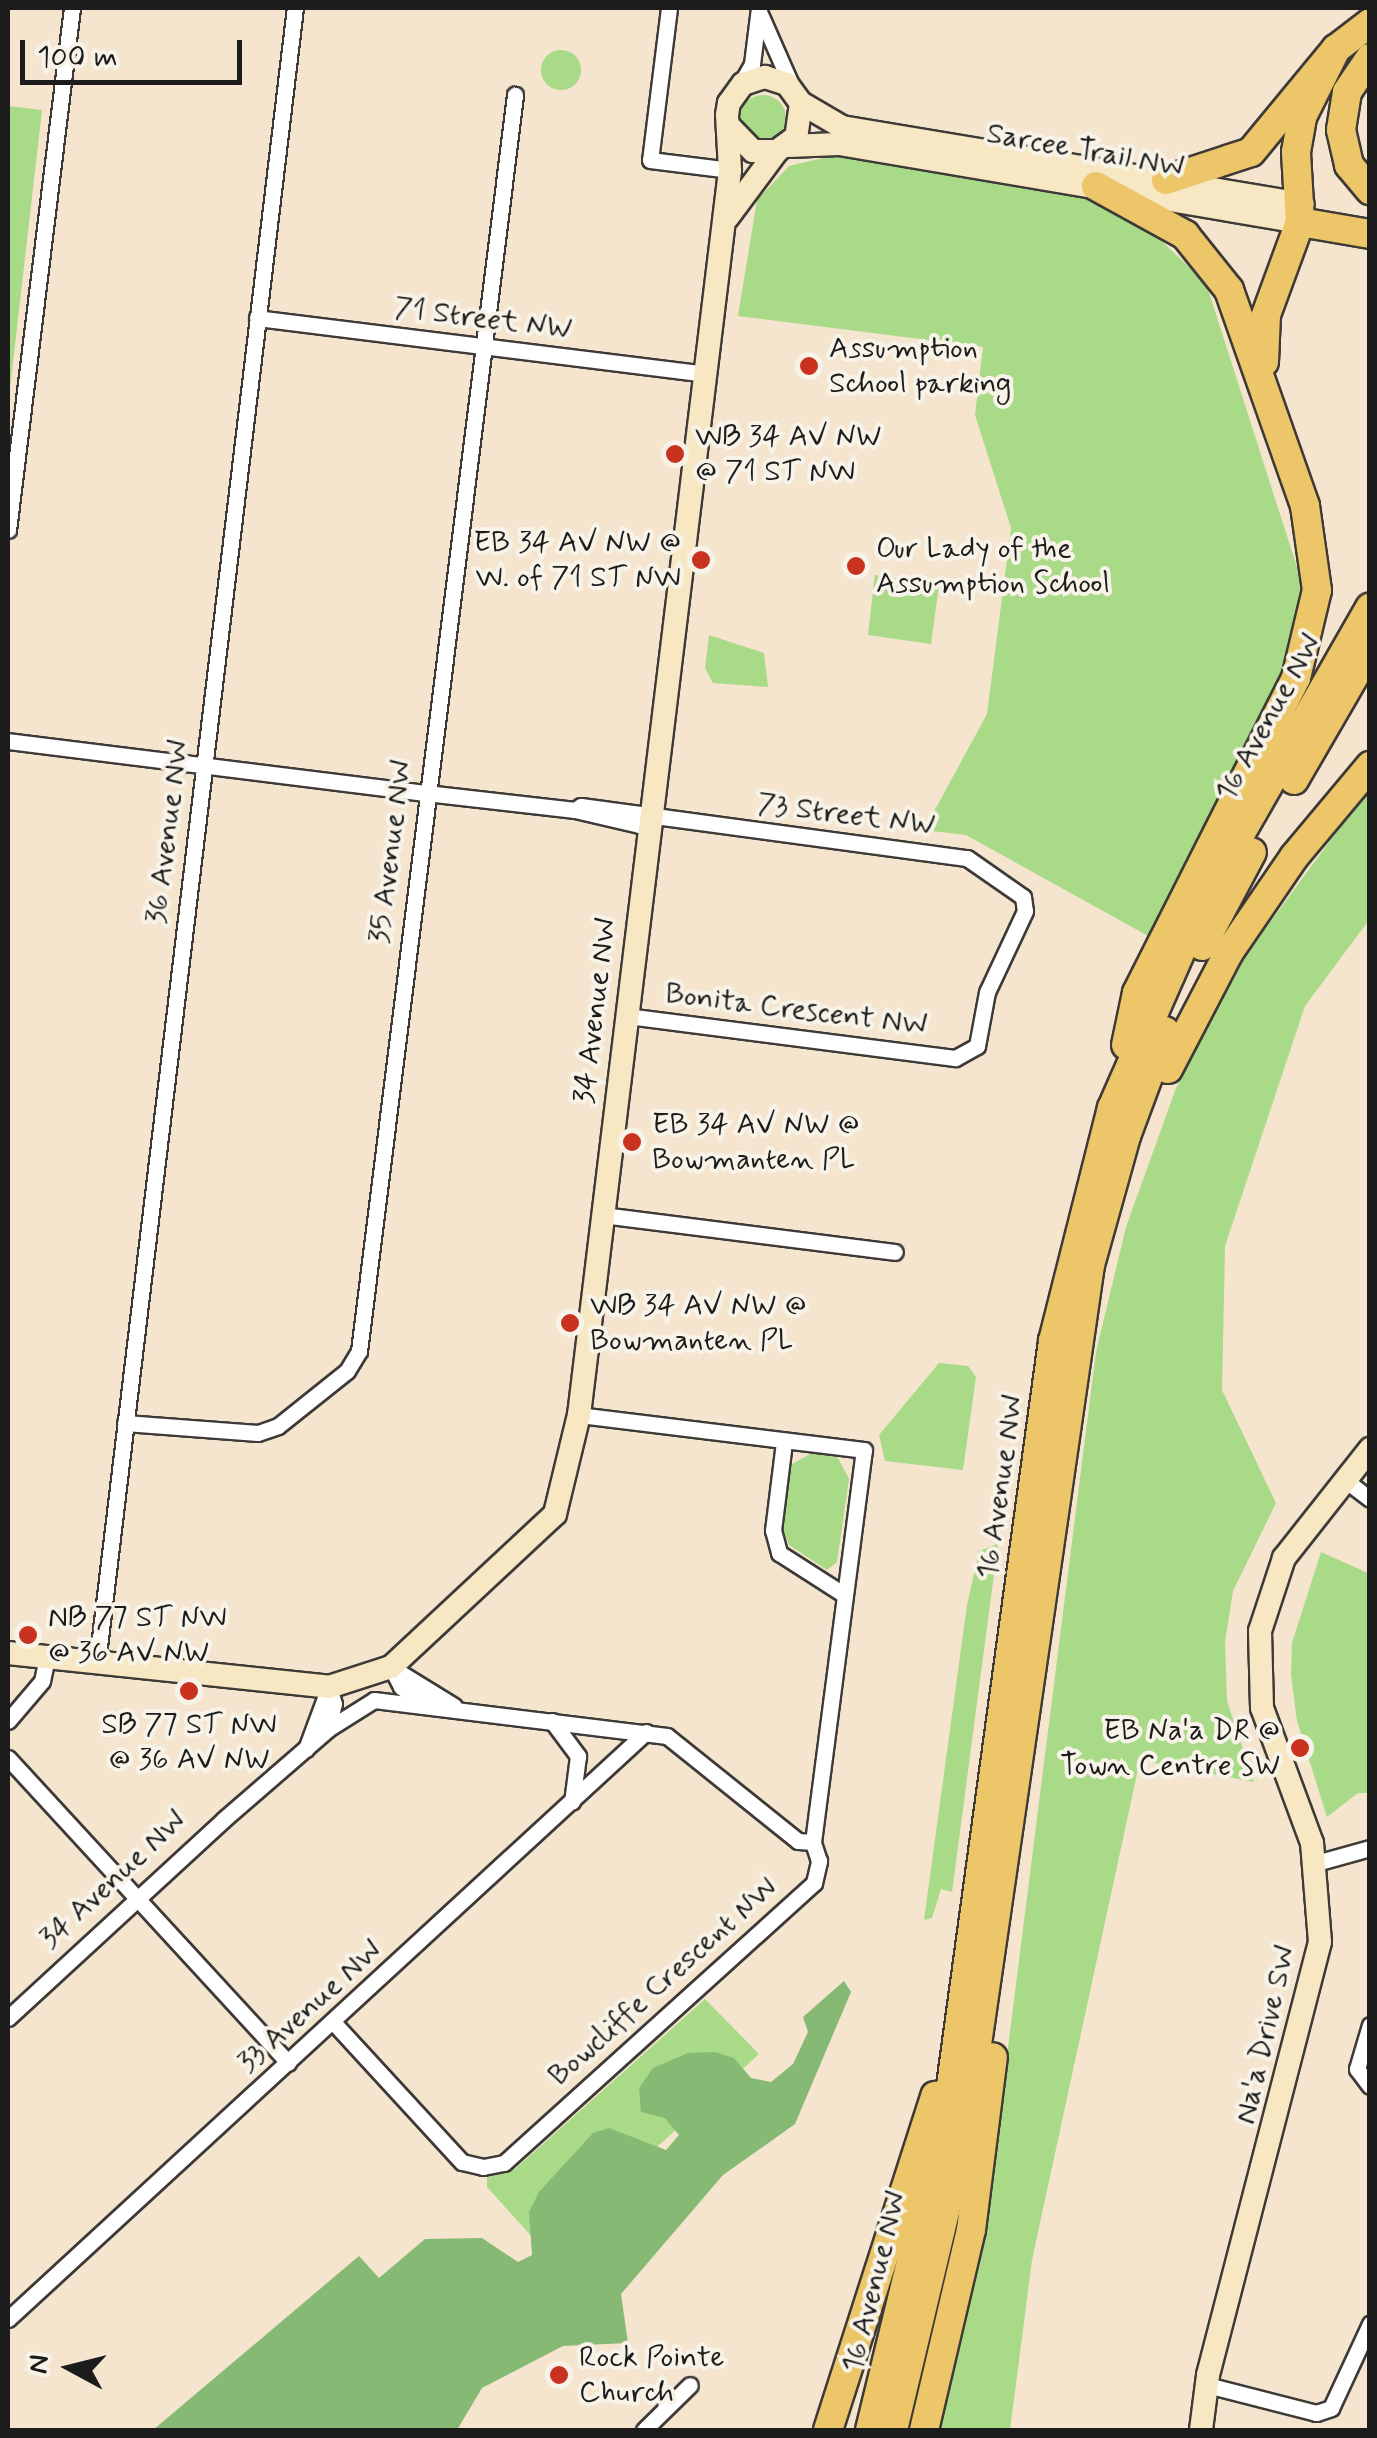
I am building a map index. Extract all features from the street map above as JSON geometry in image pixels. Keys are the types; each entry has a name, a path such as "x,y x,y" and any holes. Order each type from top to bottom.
{"highway":[{"path":"1166,180 1251,152 1336,49 1370,22"},
{"path":"1112,1108 1137,993 1296,678 1311,636 1313,546 1266,379 1264,336 1302,213 1296,170 1302,117 1336,49"},
{"path":"1370,58 1347,92 1341,130 1349,165 1370,190"},
{"path":"1096,186 1166,220 1212,262 1240,310 1285,448"},
{"name":"Sarcee Trail NW","path":"1302,213 1370,216"},
{"name":"Sarcee Trail NW","path":"1302,213 1370,234"},
{"name":"16 Avenue NW","path":"893,2430 952,2193 1053,1341 1112,1108 1206,894 1370,608"},
{"name":"16 Avenue NW","path":"870,2430 936,2172 983,1937 1099,1230 1160,1044 1227,897 1370,649"},
{"path":"1068,1411 1110,1225 1176,1050 1229,952 1304,843 1370,766"},
{"path":"828,2430 983,1937"},
{"path":"924,2430 982,2158 993,2065 983,1937"}],"street":[{"path":"8,530 72,8"},
{"name":"36 Avenue NW","path":"97,1663 295,8"},
{"path":"669,8 650,160 730,170"},
{"path":"759,10 798,97 801,126 782,148 753,151 728,126 734,92 752,64 759,10"},
{"path":"734,92 765,76 798,97"},
{"name":"35 Avenue NW","path":"125,1423 258,1433 278,1426 333,1382 359,1351 480,346 515,95"},
{"name":"Sarcee Trail NW","path":"798,97 842,126 1166,180 1302,213"},
{"name":"34 Avenue NW","path":"306,1749 329,1686 392,1668 554,1514 579,1415 724,224 730,170 728,126"},
{"name":"Sarcee Trail NW","path":"782,148 839,144 1096,186 1302,213"},
{"name":"34 Avenue NW","path":"724,224 782,148"},
{"name":"71 Street NW","path":"257,318 704,374"},
{"name":"73 Street NW","path":"8,740 426,793 575,810 582,806 650,819 967,858 1024,897"},
{"name":"Bonita Crescent NW","path":"626,1016 955,1058 977,1046 987,992 1025,911 1024,897"},
{"path":"602,1215 895,1252"},
{"name":"Bowcliffe Crescent NW","path":"334,2024 462,2162 483,2167 504,2162 814,1883 819,1861 813,1842 864,1450 579,1415"},
{"path":"784,1442 773,1530 778,1553 843,1594"},
{"name":"Na'a Drive SW","path":"1201,2430 1207,2385 1318,1960 1316,1863 1267,1727 1258,1650 1284,1558 1370,1448"},
{"path":"1345,1480 1370,1498"},
{"path":"8,1653 329,1686 334,1704 328,1730"},
{"path":"8,1721 42,1681 47,1657"},
{"path":"392,1668 401,1686 427,1706"},
{"path":"392,1668 462,1710"},
{"name":"34 Avenue NW","path":"8,2018 306,1749 374,1700 668,1736 798,1841 813,1842"},
{"path":"550,1719 578,1756 578,1790 567,1810"},
{"name":"33 Avenue NW","path":"8,2317 334,2024 646,1732"},
{"path":"8,1758 288,2063"},
{"path":"1316,1863 1370,1848"},
{"path":"1370,2025 1356,2069 1370,2086"},
{"path":"1207,2385 1316,2413 1330,2408 1370,2324"},
{"path":"644,2430 690,2385"}],"green space":[{"path":"561,50 575,56 581,70 575,84 561,90 547,84 541,70 547,56"},
{"path":"763,95 779,102 786,118 779,134 763,141 747,134 740,118 747,102"},
{"path":"8,106 42,110 8,406"},
{"path":"831,156 1075,192 1137,218 1206,283 1303,586 1281,677 1150,937 966,835 924,830 987,714 1011,528 975,415 983,347 738,316 757,200 789,166"},
{"path":"875,575 939,585 931,644 868,635"},
{"path":"709,635 764,653 768,687 713,683 705,668"},
{"path":"1369,788 1369,920 1305,1006 1225,1246 1222,1390 1276,1503 1233,1591 1225,1642 1227,1701 1254,1782 1140,1760 1032,2260 1010,2430 931,2430 992,2174 1096,1352 1126,1227 1176,1088 1243,959"},
{"path":"939,1363 968,1366 976,1377 963,1470 885,1461 879,1435"},
{"path":"814,1452 838,1458 849,1479 837,1562 827,1570 789,1545 781,1523 792,1464"},
{"path":"998,1544 952,1892 941,1889 932,1918 924,1920 967,1605 979,1551"},
{"path":"1321,1552 1370,1574 1369,1793 1358,1793 1327,1817 1297,1721 1291,1675 1292,1643"},
{"path":"844,1981 851,1992 795,2124 723,2175 621,2294 628,2343 563,2346 482,2388 457,2430 153,2430 359,2256 379,2278 425,2239 482,2238 518,2262 532,2255 529,2212 539,2192 593,2133 609,2128 666,2150 679,2135 665,2118 641,2112 639,2088 653,2068 688,2053 715,2052 734,2058 751,2078 771,2082 793,2064 808,2032 803,2017"},
{"path":"705,1999 759,2054 544,2250 487,2187 487,2177 515,2169"}],"place":[{"name":"Assumption School parking","path":"809,366"},
{"name":"WB 34 AV NW @ 71 ST NW","path":"675,454"},
{"name":"EB 34 AV NW @ W. of 71 ST NW","path":"701,560"},
{"name":"Our Lady of the Assumption School","path":"856,566"},
{"name":"EB 34 AV NW @ Bowmanten PL","path":"632,1142"},
{"name":"WB 34 AV NW @ Bowmanten PL","path":"570,1323"},
{"name":"NB 77 ST NW @ 36 AV NW","path":"28,1635"},
{"name":"SB 77 ST NW @ 36 AV NW","path":"189,1691"},
{"name":"EB Na'a DR @ Town Centre SW","path":"1300,1748"},
{"name":"Rock Pointe Church","path":"559,2375"}]}
